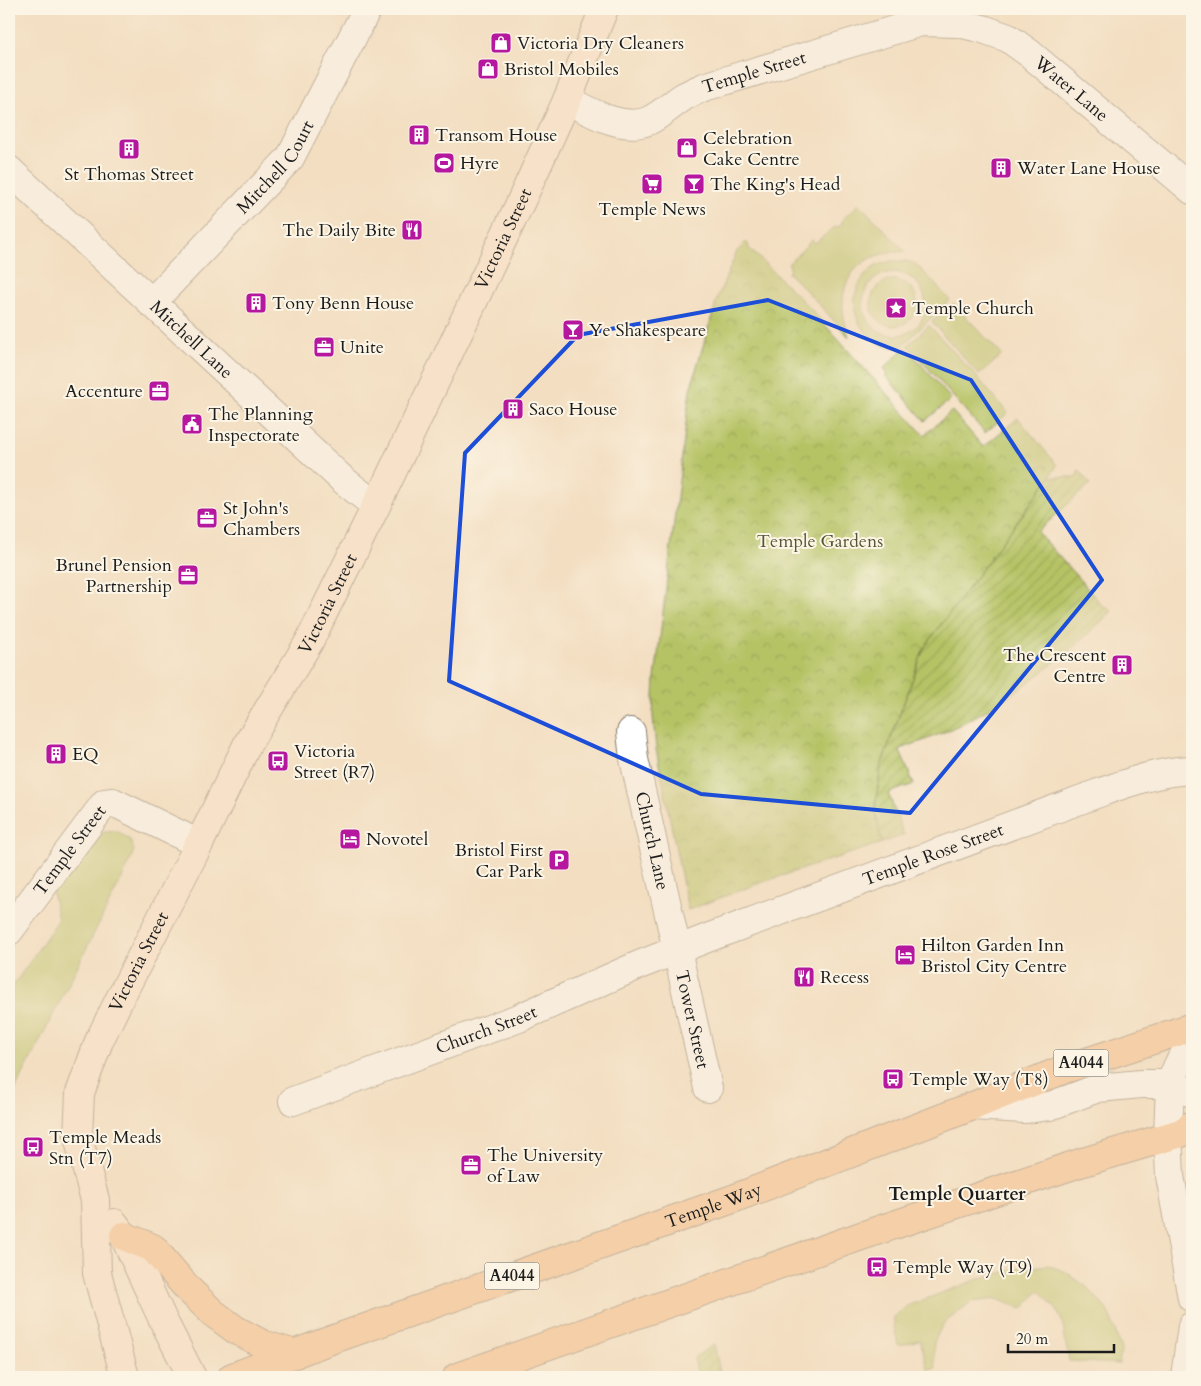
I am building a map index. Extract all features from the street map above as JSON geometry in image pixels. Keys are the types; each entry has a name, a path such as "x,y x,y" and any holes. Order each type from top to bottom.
{"highway":[{"name":"Temple Way","path":"232,1377 730,1200 1065,1069 1192,1027"},
{"path":"457,1377 867,1234 1183,1131"},
{"path":"124,1236 153,1248 188,1289 213,1313 236,1330 262,1344 295,1354"}],"main road":[{"name":"Victoria Street","path":"125,1377 97,1274 95,1200 78,1137 80,1093 106,1026 199,844 248,743 309,642 376,506 519,205 567,100 604,9"},
{"name":"Victoria Street","path":"95,1200 124,1236 192,1377"}],"street":[{"name":"Mitchell Court","path":"151,303 290,158 368,9"},
{"name":"Temple Street","path":"567,100 609,119 629,125 640,123 648,121 684,97 704,87 922,22 938,15"},
{"name":"Water Lane","path":"938,15 1008,38 1029,53 1192,190"},
{"name":"Mitchell Lane","path":"9,170 342,479 376,506"},
{"name":"Church Lane","path":"631,732 634,759 677,950"},
{"name":"Temple Rose Street","path":"677,950 1116,787 1162,773 1192,770"},
{"name":"Temple Street","path":"9,932 105,803 113,802 199,844"},
{"name":"Tower Street","path":"677,950 708,1088"},
{"name":"Church Street","path":"293,1101 519,1018 677,950"},
{"path":"1192,1042 1178,1065 1183,1131 1170,1176 1192,1298"},
{"path":"973,1106 1024,1110 1050,1106 1098,1088 1141,1084 1181,1088"},
{"path":"1185,1377 1192,1326"}],"highlighted area":[{"path":"768,300 971,380 1102,580 910,813 701,794 449,681 465,453 578,335"}],"green space":[{"path":"859,204 906,252 882,254 862,263 855,270 845,290 843,306 844,320 849,337 788,273 790,266 788,264 812,240 815,243 835,227 842,224 842,220"},
{"name":"Temple Gardens","path":"746,242 749,245 748,247 807,305 924,435 952,411 983,447 1018,418 1057,465 924,648 881,766 876,815 882,843 760,883 688,910 656,749 653,716 655,679 690,390 717,299 737,251"},
{"path":"890,261 907,261 916,264 950,300 900,348 886,346 874,340 864,330 856,313 855,295 862,279 876,266","holes":["893,272 907,276 917,283 923,293 924,315 910,332 897,335 883,333 873,327 866,318 863,306 864,295 869,285 879,277"]},
{"path":"890,280 898,280 907,284 913,290 917,303 913,316 907,322 898,326 890,326 881,322 875,316 871,307 871,299 875,290 881,284"},
{"path":"953,303 1002,355 979,375 932,322"},
{"path":"929,325 1008,413 985,433 908,345"},
{"path":"906,347 951,399 925,421 886,376 884,368"},
{"path":"1079,470 1090,484 1037,532 1105,608 1107,606 1112,611 1072,648 1030,682 1007,697 931,738 899,749 914,784 888,793 904,835 882,843 876,815 881,766 924,648 1050,477 1076,477"},
{"path":"117,831 130,840 134,850 129,864 9,1102 9,992 58,920 52,892 95,836 105,832"},
{"path":"1048,1265 1066,1272 1088,1288 1107,1310 1121,1350 1119,1364 1069,1361 1062,1321 1056,1309 1039,1290 1023,1309 997,1299 971,1302 943,1324 934,1342 936,1369 928,1369 920,1340 898,1345 894,1317 907,1306 981,1278 1015,1269"},
{"path":"714,1344 721,1377 698,1377 694,1358"}],"place":[{"name":"Victoria Dry Cleaners","path":"501,43"},
{"name":"Bristol Mobiles","path":"488,69"},
{"name":"Transom House","path":"419,135"},
{"name":"Celebration Cake Centre","path":"687,148"},
{"name":"St Thomas Street","path":"129,149"},
{"name":"Hyre","path":"444,163"},
{"name":"Water Lane House","path":"1001,168"},
{"name":"Temple News","path":"652,184"},
{"name":"The King's Head","path":"694,184"},
{"name":"The Daily Bite","path":"412,230"},
{"name":"Tony Benn House","path":"256,303"},
{"name":"Temple Church","path":"896,308"},
{"name":"Ye Shakespeare","path":"573,330"},
{"name":"Unite","path":"324,347"},
{"name":"Accenture","path":"159,391"},
{"name":"Saco House","path":"513,409"},
{"name":"The Planning Inspectorate","path":"192,424"},
{"name":"St John's Chambers","path":"207,518"},
{"name":"Brunel Pension Partnership","path":"188,575"},
{"name":"The Crescent Centre","path":"1122,665"},
{"name":"EQ","path":"56,754"},
{"name":"Victoria Street (R7)","path":"278,761"},
{"name":"Novotel","path":"350,839"},
{"name":"Bristol First Car Park","path":"559,860"},
{"name":"Hilton Garden Inn Bristol City Centre","path":"905,955"},
{"name":"Recess","path":"804,977"},
{"name":"Temple Way (T8)","path":"893,1079"},
{"name":"Temple Meads Stn (T7)","path":"33,1147"},
{"name":"The University of Law","path":"471,1165"},
{"name":"Temple Way (T9)","path":"877,1267"}],"district":[{"name":"Temple Quarter","path":"957,1194"}]}
